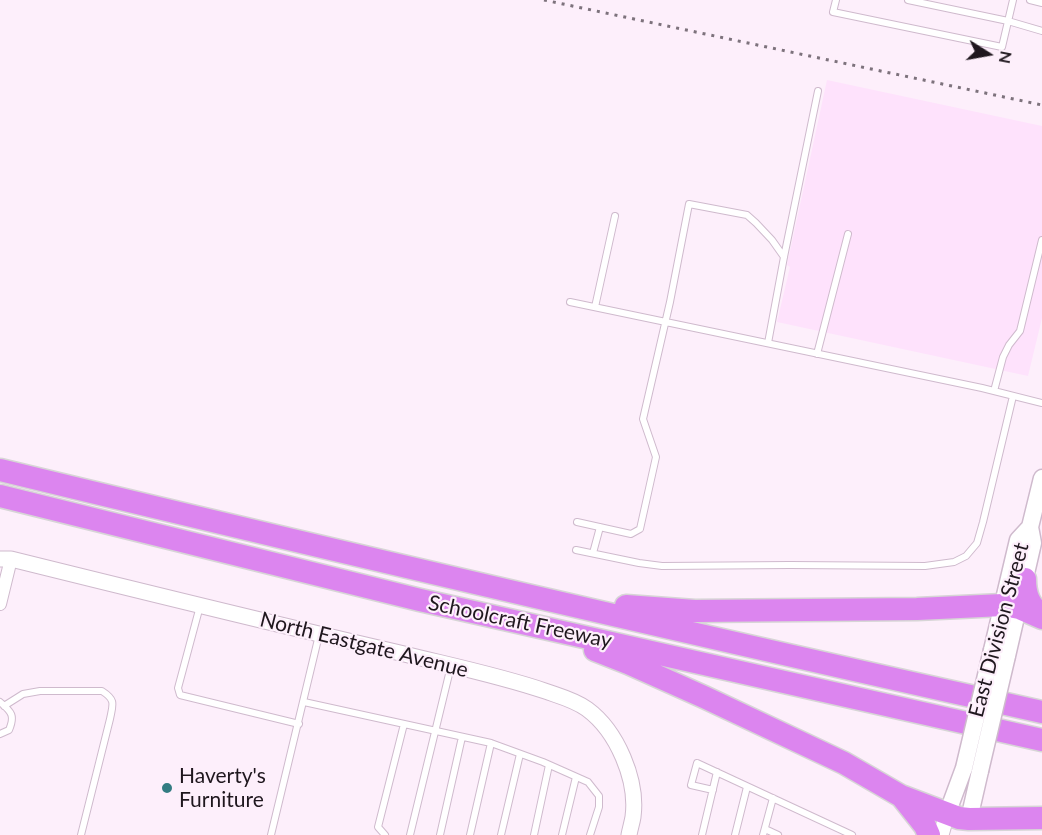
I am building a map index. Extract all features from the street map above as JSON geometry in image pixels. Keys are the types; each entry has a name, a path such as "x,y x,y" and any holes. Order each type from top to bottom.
{"highway":[{"name":"Schoolcraft Freeway","path":"0,470 425,572 897,681 1042,712"},
{"name":"Schoolcraft Freeway","path":"0,496 420,600 1042,740"},
{"path":"425,572 603,603 660,609 695,611 1011,607 1042,616"},
{"path":"1025,579 1027,598 1042,616"},
{"path":"420,600 576,644 628,663 844,763 944,824 959,818 972,830 1005,818 1042,818"},
{"path":"901,796 925,826 929,835"}],"main road":[{"path":"1030,527 1042,478"},
{"name":"East Division Street","path":"1011,607 1025,579 1033,543 1030,527"},
{"name":"East Division Street","path":"972,769 1011,607 1018,540 1030,527"},
{"path":"944,824 972,769"},
{"path":"972,769 972,830"}],"street":[{"path":"0,604 5,559"},
{"name":"North Eastgate Avenue","path":"5,559 520,683 585,707 597,717 613,737 626,762 632,792 633,816 628,835"}],"lane":[{"path":"836,0 833,12 1002,47 1012,0"},
{"path":"908,0 1008,21 1042,31"},
{"path":"1030,0 1042,3"},
{"path":"768,343 818,91"},
{"path":"577,522 631,534 640,529 656,457 643,419 689,204 747,215 772,240 784,257"},
{"path":"595,307 615,216"},
{"path":"817,354 848,234"},
{"path":"994,391 1003,357 1020,331 1042,240"},
{"path":"1032,279 1042,281"},
{"path":"570,302 1042,403"},
{"path":"576,550 662,566 925,566 954,562 966,556 977,543 984,522 1012,396"},
{"path":"593,553 600,527"},
{"path":"200,605 178,688 180,695 298,724"},
{"path":"271,835 319,634"},
{"path":"410,835 451,666"},
{"path":"0,734 9,730 12,723 12,716 2,704 23,694 40,690 102,691 110,696 113,702 110,719 81,835"},
{"path":"304,702 491,743 588,782 599,796 599,807 590,835"},
{"path":"386,835 378,827 404,724"},
{"path":"440,835 462,737"},
{"path":"470,835 491,743"},
{"path":"501,835 520,754"},
{"path":"713,790 691,785 697,763 852,835"},
{"path":"534,835 549,765"},
{"path":"702,835 717,772"},
{"path":"562,835 576,777"},
{"path":"735,835 747,787"},
{"path":"773,798 764,832 778,835"},
{"path":"833,835 835,827"}],"shaded area":[{"path":"827,80 1042,126 1042,318 1028,376 777,322"}],"railway":[{"path":"544,0 1042,105"}],"place":[{"name":"Haverty's Furniture","path":"167,788"}]}
